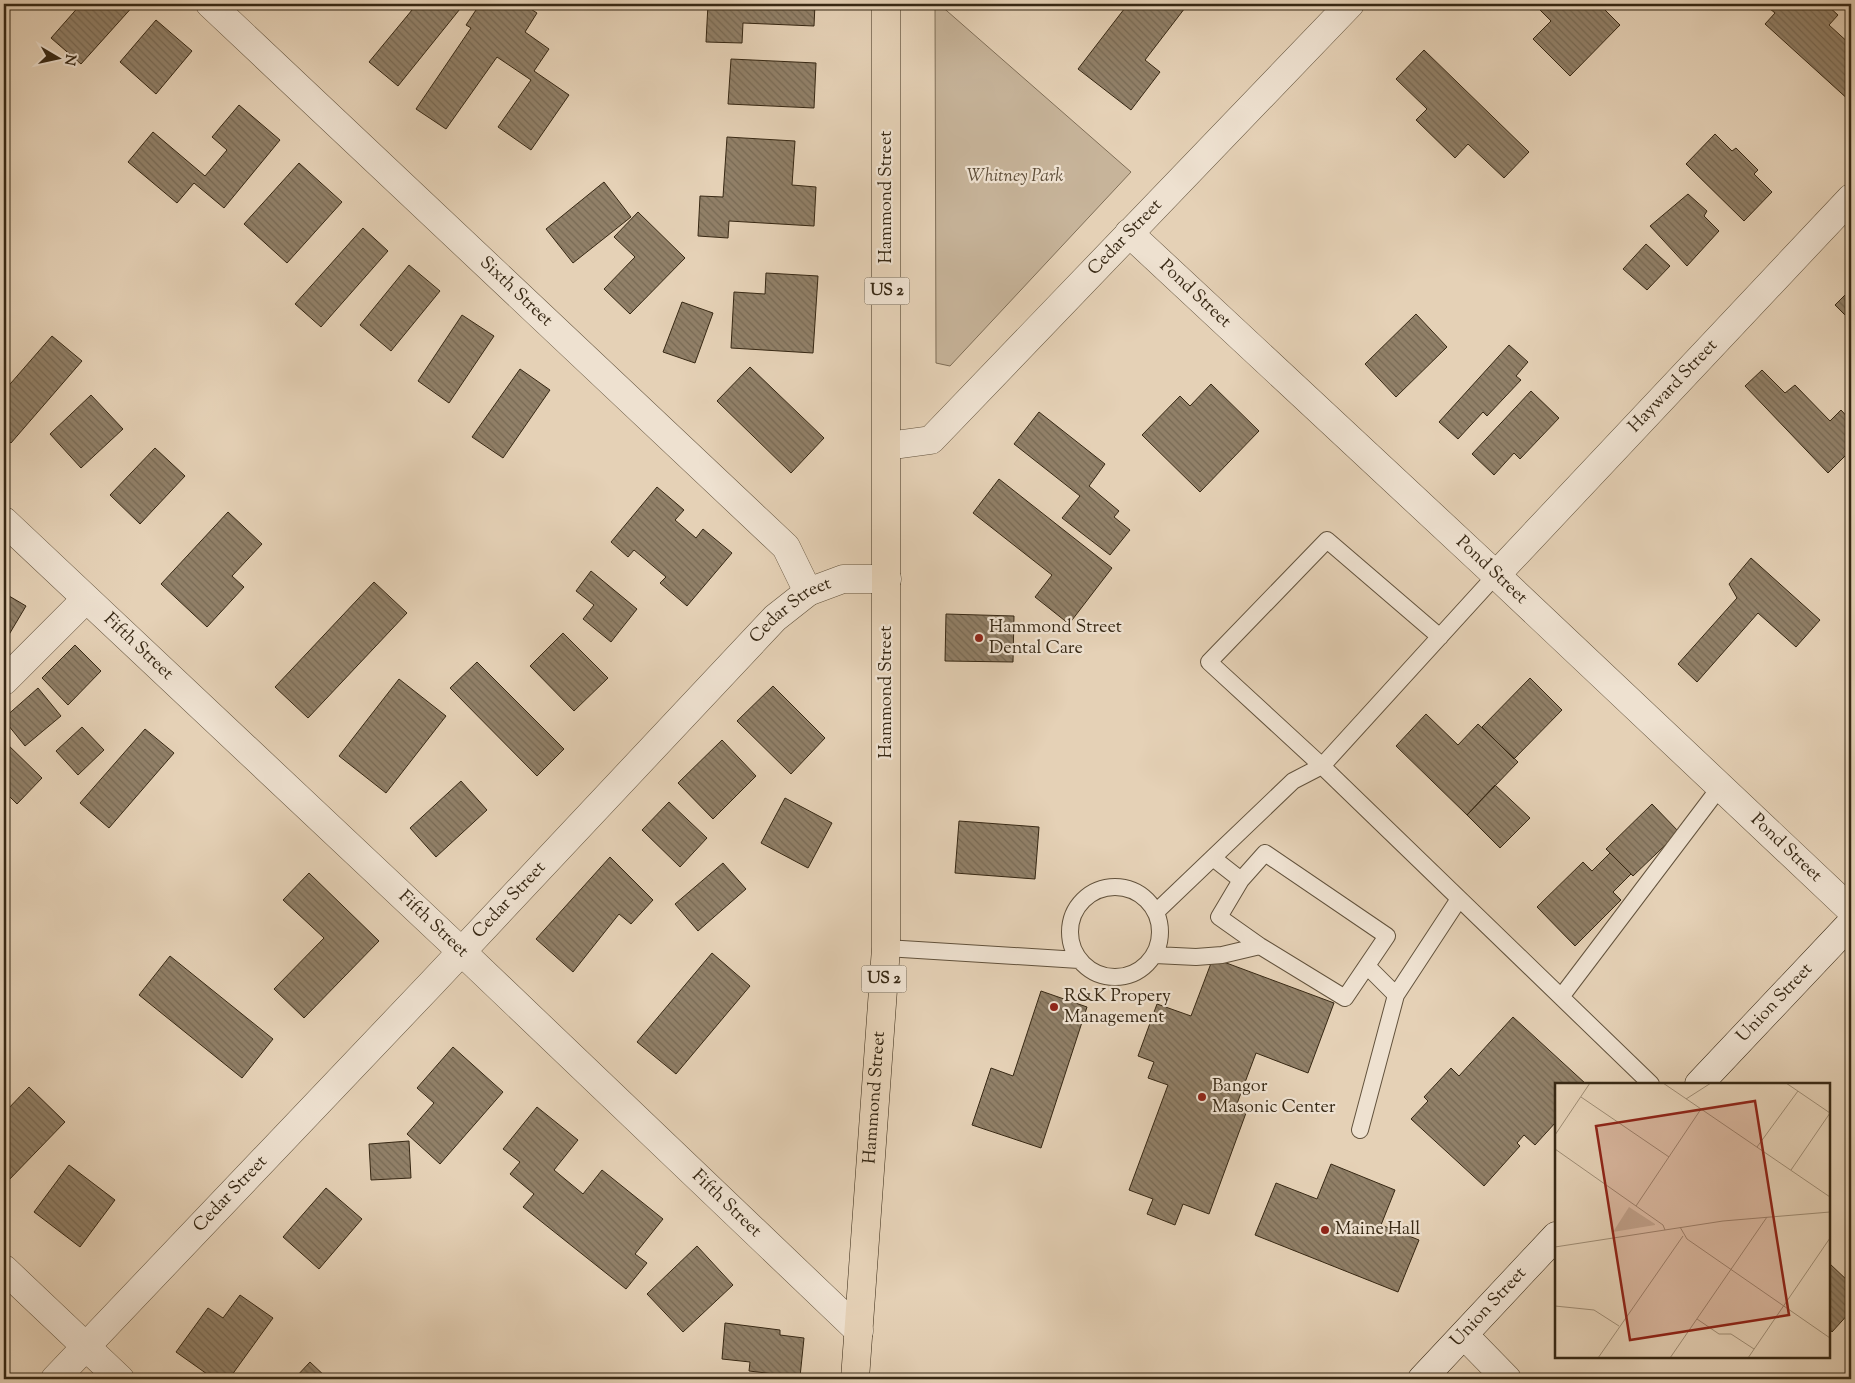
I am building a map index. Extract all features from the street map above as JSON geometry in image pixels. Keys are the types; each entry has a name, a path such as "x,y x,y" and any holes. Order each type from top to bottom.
{"main road":[{"name":"Hammond Street","path":"855,1379 886,948 886,4"}],"street":[{"name":"Sixth Street","path":"210,4 786,547 808,592"},
{"name":"Cedar Street","path":"887,446 931,440 1350,4"},
{"name":"Hayward Street","path":"1496,575 1851,198"},
{"name":"Pond Street","path":"1129,233 1496,575 1851,910"},
{"name":"Fifth Street","path":"4,520 462,952 859,1331"},
{"name":"Cedar Street","path":"55,1379 462,952 775,618 808,592 843,579 887,578"},
{"path":"4,681 86,599"},
{"name":"Union Street","path":"1701,1083 1851,923"},
{"name":"Union Street","path":"1422,1379 1555,1237"},
{"path":"4,1269 120,1379"},
{"path":"1464,1334 1507,1379"}],"lane":[{"path":"1440,637 1326,540 1210,662 1322,766 1650,1083"},
{"path":"1156,912 1293,781 1322,766 1496,575"},
{"path":"1561,997 1720,787"},
{"path":"1265,853 1387,936 1346,998 1260,946 1219,917 1241,880 1265,853"},
{"path":"1213,858 1241,880"},
{"path":"1121,887 1135,891 1147,900 1156,912 1160,926 1160,941 1155,955 1145,966 1132,974 1118,978 1103,976 1090,970 1080,960 1072,946 1070,931 1073,917 1080,904 1092,894 1106,888 1121,887"},
{"path":"1360,1130 1396,995 1459,899"},
{"path":"1155,955 1196,957 1222,955 1260,946"},
{"path":"886,948 1080,960"},
{"path":"1367,966 1396,995"}],"green space":[{"name":"Whitney Park","path":"935,4 939,4 1131,172 950,366 936,363"}],"building":[{"path":"81,4 135,4 81,64 51,38"},
{"path":"417,4 464,4 398,86 369,62"},
{"path":"480,4 523,4 537,13 525,32 549,49 534,71 569,95 531,150 498,127 531,80 497,57 446,129 416,109 471,28 466,25"},
{"path":"708,4 815,4 814,26 743,23 742,43 706,42"},
{"path":"1128,4 1188,4 1145,60 1160,72 1131,110 1078,69"},
{"path":"1534,4 1599,4 1620,25 1570,76 1533,39 1551,21"},
{"path":"1764,4 1826,4 1838,15 1829,25 1851,45 1851,102 1765,24 1775,13"},
{"path":"156,20 192,51 156,94 120,62"},
{"path":"1424,50 1529,152 1504,178 1468,144 1455,158 1416,120 1427,109 1396,79"},
{"path":"731,59 816,63 814,108 728,104"},
{"path":"239,105 280,140 224,208 194,183 177,203 128,162 153,132 205,176 227,150 212,137"},
{"path":"1715,134 1732,151 1736,148 1758,170 1754,174 1772,192 1744,221 1686,164"},
{"path":"727,137 795,141 792,185 816,187 814,226 729,221 728,238 698,236 700,196 723,197"},
{"path":"299,163 342,202 287,263 244,224"},
{"path":"604,182 631,217 573,263 546,229"},
{"path":"1688,194 1707,211 1704,216 1719,231 1687,266 1650,226"},
{"path":"638,212 685,258 630,314 604,289 635,257 614,237"},
{"path":"363,228 388,251 321,327 295,304"},
{"path":"1646,244 1670,266 1647,290 1623,269"},
{"path":"409,265 440,291 391,351 360,325"},
{"path":"766,273 818,276 813,353 731,348 734,292 765,294"},
{"path":"1851,289 1851,321 1835,305"},
{"path":"682,302 713,313 695,363 663,352"},
{"path":"1416,314 1447,347 1396,397 1365,364"},
{"path":"462,315 494,336 449,403 418,381"},
{"path":"52,336 82,361 11,443 4,437 4,391"},
{"path":"1509,345 1528,362 1516,376 1521,380 1487,416 1483,412 1458,439 1439,422"},
{"path":"750,367 824,438 791,473 717,401"},
{"path":"520,369 550,390 503,458 472,437"},
{"path":"1762,370 1785,393 1795,385 1830,421 1841,410 1851,421 1851,450 1828,473 1745,386"},
{"path":"1211,384 1259,431 1200,492 1142,435 1180,396 1190,406"},
{"path":"1531,391 1559,418 1520,459 1514,453 1494,475 1472,454"},
{"path":"91,395 123,429 81,468 50,434"},
{"path":"1039,412 1105,464 1089,486 1119,511 1114,517 1130,530 1110,555 1062,518 1080,496 1014,444"},
{"path":"155,448 185,476 140,524 110,495"},
{"path":"999,479 1112,568 1069,624 1035,597 1052,575 973,513"},
{"path":"657,487 684,510 675,520 696,538 703,529 732,553 687,606 660,583 666,577 634,550 628,557 611,542"},
{"path":"228,512 262,544 232,576 244,587 207,627 161,584"},
{"path":"1751,558 1820,620 1796,647 1758,613 1697,682 1678,664 1737,598 1729,584"},
{"path":"591,571 637,609 611,642 583,619 594,605 576,591"},
{"path":"374,582 407,613 308,718 275,687"},
{"path":"4,593 26,606 4,643"},
{"name":"Hammond Street Dental Care","path":"946,614 1014,616 1013,662 945,661"},
{"path":"563,633 608,678 574,711 530,666"},
{"path":"75,645 101,671 68,705 42,678"},
{"path":"477,662 564,749 537,776 450,688"},
{"path":"1530,678 1562,710 1514,759 1482,727"},
{"path":"399,679 446,716 386,793 339,756"},
{"path":"773,686 825,738 791,774 737,721"},
{"path":"38,688 61,716 25,746 4,718"},
{"path":"1426,714 1458,745 1478,724 1518,762 1467,815 1396,746"},
{"path":"82,727 104,750 78,775 56,751"},
{"path":"145,729 174,753 109,828 80,803"},
{"path":"722,740 756,776 713,819 678,783"},
{"path":"4,741 42,778 17,804 4,791"},
{"path":"461,781 487,810 436,857 410,828"},
{"path":"1495,785 1530,818 1500,848 1467,815"},
{"path":"785,798 832,823 808,868 761,843"},
{"path":"669,802 707,838 680,867 642,830"},
{"path":"1652,804 1679,832 1633,876 1606,849"},
{"path":"959,821 1039,827 1035,879 955,873"},
{"path":"1610,853 1631,874 1613,892 1621,900 1575,946 1537,907 1583,862 1592,871"},
{"path":"610,857 653,900 631,924 619,914 573,972 536,939"},
{"path":"723,863 746,889 698,931 675,904"},
{"path":"309,873 379,941 304,1018 274,989 324,938 283,900"},
{"path":"712,953 750,986 676,1074 637,1042"},
{"path":"170,956 273,1039 242,1078 139,995"},
{"name":"Bangor Masonic Center","path":"1213,958 1334,1003 1308,1073 1256,1053 1235,1109 1246,1113 1209,1214 1183,1204 1175,1225 1147,1214 1153,1199 1129,1190 1168,1085 1148,1078 1154,1062 1138,1056 1157,1004 1191,1016"},
{"path":"1041,991 1087,1007 1041,1148 972,1125 991,1068 1013,1076"},
{"path":"1513,1017 1585,1083 1555,1083 1555,1123 1535,1145 1524,1135 1517,1143 1520,1146 1484,1186 1411,1119 1428,1101 1424,1097 1451,1068 1459,1076"},
{"path":"453,1047 503,1092 440,1164 407,1134 434,1103 417,1088"},
{"path":"29,1087 65,1122 7,1182 4,1179 4,1113"},
{"path":"537,1107 578,1140 554,1170 583,1194 602,1170 663,1219 635,1254 647,1263 626,1289 523,1207 534,1194 510,1174 520,1162 503,1149"},
{"path":"409,1141 411,1178 371,1180 369,1144"},
{"name":"Maine Hall","path":"1331,1164 1395,1190 1381,1225 1419,1240 1398,1292 1255,1235 1276,1183 1317,1199"},
{"path":"69,1165 115,1200 80,1247 34,1212"},
{"path":"326,1188 362,1219 319,1269 283,1237"},
{"path":"697,1246 733,1285 683,1332 647,1294"},
{"path":"1830,1264 1849,1282 1845,1287 1851,1292 1851,1311 1832,1332 1830,1329"},
{"path":"240,1295 273,1318 229,1379 214,1379 176,1352 208,1308 223,1318"},
{"path":"725,1323 780,1330 780,1335 804,1338 800,1377 749,1371 750,1362 722,1359"},
{"path":"310,1362 328,1379 294,1379"}],"place":[{"name":"Hammond Street Dental Care","path":"979,638"},
{"name":"R&K Propery Management","path":"1054,1007"},
{"name":"Bangor Masonic Center","path":"1202,1097"},
{"name":"Maine Hall","path":"1325,1230"}]}
